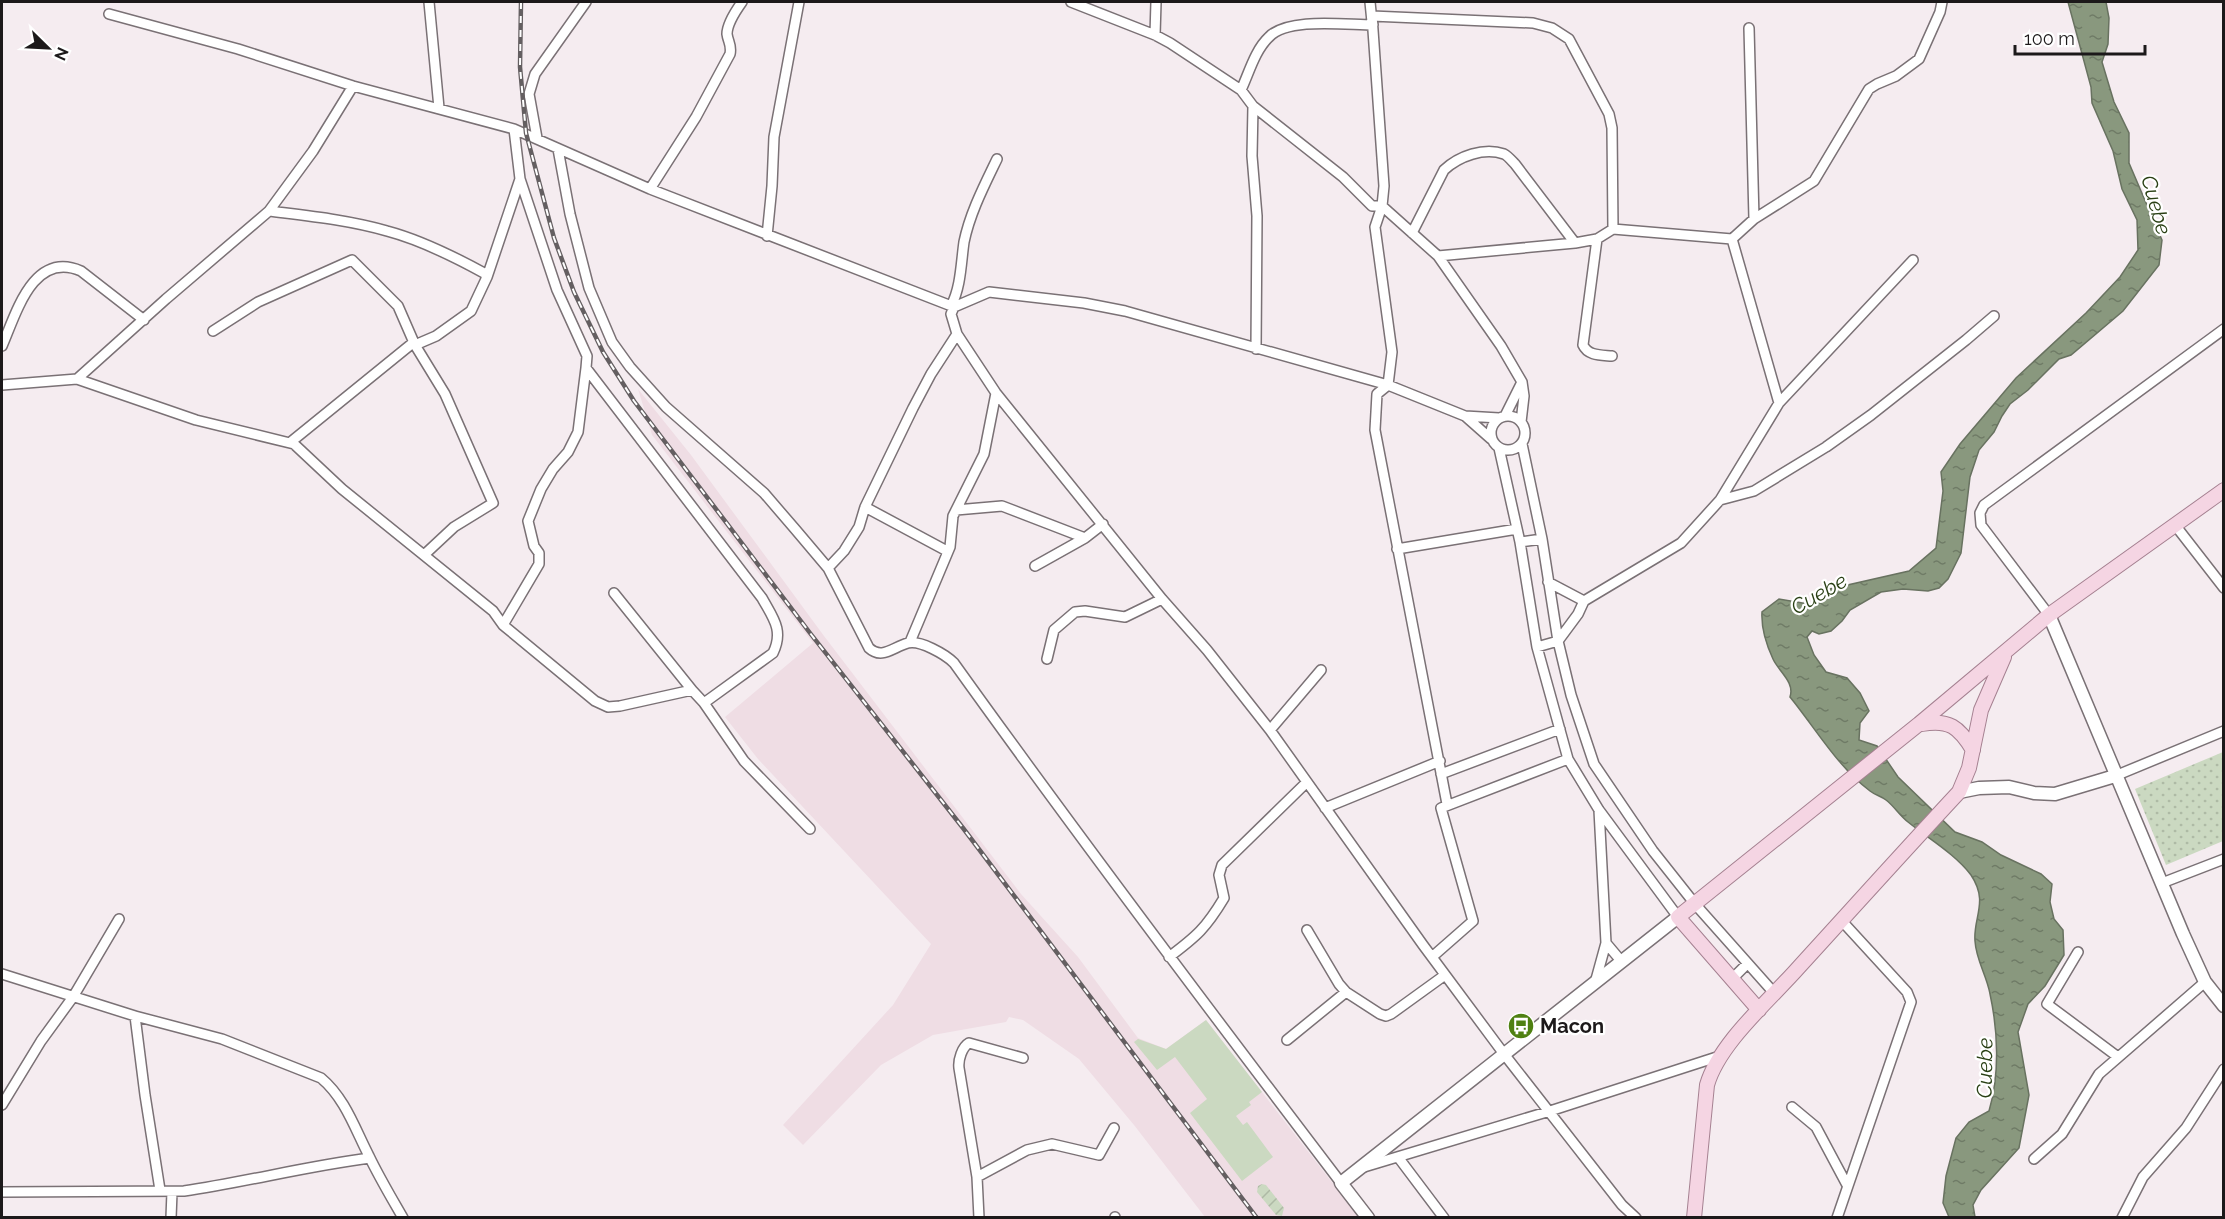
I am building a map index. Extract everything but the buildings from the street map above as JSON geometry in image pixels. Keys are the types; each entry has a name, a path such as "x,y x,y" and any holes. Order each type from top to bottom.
{"main road":[{"path":"1368,1218 1341,1183 1622,963 1919,724 2049,615 2223,490"},
{"path":"2049,615 2115,776 2205,982 2223,1006"},
{"path":"1694,1218 1707,1085 1713,1066 1759,1010 1959,792 1969,768 1981,710 2006,653"},
{"path":"1919,724 1938,721 1948,724 1966,737 1973,750"},
{"path":"1959,792 1979,788 2009,787 2034,793 2055,794 2115,776"},
{"path":"1678,918 1759,1010"}],"street":[{"path":"429,2 439,108"},
{"path":"537,138 529,94 535,74 586,2"},
{"path":"650,189 696,117 730,54 732,47 727,36 728,28 742,2"},
{"path":"767,236 774,137 799,2"},
{"path":"1071,2 1155,35 1241,90 1253,106 1342,177 1372,206 1382,206 1438,256 1501,346 1522,382 1524,396 1521,422 1526,433 1522,444 1542,538 1558,641 1571,695 1594,764 1653,851 1695,904 1775,994"},
{"path":"1155,35 1156,2"},
{"path":"1370,2 1384,186 1382,206 1376,227 1392,352 1389,385 1377,394 1375,430 1447,804"},
{"path":"1438,256 1575,243 1597,239 1613,229 1732,239 1754,219 1814,181 1869,89 1896,76 1919,59 1940,12 1942,2"},
{"path":"109,14 238,49 353,86 514,129 650,189 953,307 989,292 1049,298 1125,311 1389,385 1465,416 1499,448 1520,542 1537,647 1568,759 1599,810 1678,918"},
{"path":"1241,90 1262,45 1276,31 1294,25 1372,21 1533,23 1552,28 1569,39 1604,102 1612,128 1613,229"},
{"path":"1749,28 1754,219"},
{"path":"77,379 269,211 313,151 353,86"},
{"path":"1253,106 1252,156 1257,216 1256,349"},
{"path":"503,625 539,564 539,553 534,546 528,521 540,489 568,452 578,432 587,356 557,290 520,179 514,129"},
{"path":"558,149 570,214 589,288 612,342 630,367 666,407 764,493 828,568 869,648 883,654 910,642 934,649 954,663 1052,800 1341,1183"},
{"path":"1412,233 1444,170 1468,155 1486,152 1506,155 1515,164 1575,243"},
{"path":"997,159 971,218 965,240 957,293 951,314 957,334 996,393 1270,730 1504,1054 1622,1205 1635,1217"},
{"path":"294,444 292,441 414,342 415,345 436,336 471,311 487,277 520,179"},
{"path":"269,211 343,221 388,231 439,250 484,273 487,277"},
{"path":"1597,239 1583,345 1592,353 1612,356"},
{"path":"1732,239 1779,403"},
{"path":"213,331 258,302 352,260 398,306 415,345 445,394 493,503 454,527 424,555"},
{"path":"1537,647 1558,641 1578,614 1584,601 1681,543 1720,500 1779,403 1913,260"},
{"path":"2,346 30,285 50,269 62,266 70,266 81,271 144,320"},
{"path":"1720,500 1754,491 1826,447 1889,401 1994,316"},
{"path":"2049,615 1981,525 1980,513 1984,505 2223,329"},
{"path":"828,568 844,551 859,528 865,507 913,408 931,374 957,334"},
{"path":"586,368 762,598 779,633 779,641 773,653 704,704"},
{"path":"2,385 77,379 196,420 294,444 342,489 493,611 503,625 595,701 602,705 620,706 692,690"},
{"path":"1491,439 1492,427 1502,417 1522,382"},
{"path":"910,642 950,547 952,520 984,454 996,393"},
{"path":"1465,416 1511,416 1521,422"},
{"path":"1499,448 1511,450 1522,444"},
{"path":"956,510 1002,506 1085,538"},
{"path":"865,507 947,551"},
{"path":"1035,566 1085,538 1103,524"},
{"path":"2175,525 2223,588"},
{"path":"1397,549 1517,529"},
{"path":"1520,542 1542,538"},
{"path":"1548,582 1584,601"},
{"path":"614,593 704,704 744,761 810,829"},
{"path":"1047,659 1054,630 1075,612 1085,611 1125,617 1162,598"},
{"path":"1270,730 1322,670"},
{"path":"1441,774 1560,729"},
{"path":"2115,776 2223,731"},
{"path":"1432,957 1473,921 1441,808 1568,759"},
{"path":"1325,808 1440,762"},
{"path":"1577,774 1594,764"},
{"path":"1169,957 1196,936 1208,923 1224,898 1219,875 1222,865 1307,782"},
{"path":"1595,984 1606,943 1599,810"},
{"path":"2162,882 2223,859"},
{"path":"2,1105 41,1041 73,997 119,919"},
{"path":"1837,1218 1911,1002 1908,992 1841,920"},
{"path":"1307,930 1339,984 1347,992 1386,1016 1445,975"},
{"path":"1606,943 1622,963"},
{"path":"2078,952 2047,1004 2118,1057"},
{"path":"1732,979 1748,964"},
{"path":"2,974 135,1016 222,1039 321,1078 333,1088 342,1101 403,1218"},
{"path":"2034,1159 2062,1134 2099,1074 2205,982"},
{"path":"1287,1040 1347,992"},
{"path":"135,1016 160,1190"},
{"path":"979,1218 977,1177 959,1068 960,1058 969,1043 1023,1058"},
{"path":"1360,1167 1550,1111 1720,1056"},
{"path":"2122,1218 2143,1177 2186,1128 2223,1069"},
{"path":"1792,1107 1816,1127 1847,1185"},
{"path":"977,1177 1027,1150 1052,1144 1099,1155 1114,1128"},
{"path":"1398,1157 1444,1218"},
{"path":"2,1191 160,1190 172,1192 213,1188 338,1162 370,1158"},
{"path":"171,1218 172,1192"}],"shaded area":[{"path":"638,389 691,455 824,636 1021,894 1078,957 1138,1038 1166,1049 1206,1020 1359,1217 1205,1217 1134,1125 1079,1059 1023,1020 1009,1017 1006,1022 933,1035 881,1065 803,1145 783,1125 893,1005 931,944 758,759 725,717 813,643 652,435"},
{"path":"2223,752 2223,841 2166,865 2135,789"},
{"path":"1206,1020 1262,1092 1249,1102 1251,1105 1236,1116 1243,1125 1247,1122 1273,1157 1242,1181 1190,1113 1207,1099 1175,1057 1157,1070 1134,1042 1138,1039 1166,1049"},
{"path":"1266,1185 1284,1208 1282,1216 1276,1215 1257,1192 1258,1186"}],"water":[{"path":"2068,2 2106,2 2109,18 2108,44 2102,62 2114,102 2129,133 2129,163 2162,240 2159,265 2123,311 2071,355 2059,359 2028,390 2010,404 1994,432 1979,450 1970,477 1961,553 1948,579 1939,588 1928,591 1903,589 1881,592 1850,610 1831,631 1819,634 1812,631 1807,637 1814,655 1826,672 1847,678 1860,693 1869,711 1860,723 1859,740 1877,746 1898,777 1955,832 1982,842 2001,855 2041,874 2052,884 2050,902 2054,919 2063,930 2064,955 2045,986 2028,1004 2018,1032 2029,1095 2019,1148 1981,1190 1973,1205 1975,1217 1949,1217 1943,1203 1946,1176 1956,1138 1969,1122 1989,1111 1995,1082 1996,1038 1993,1008 1975,941 1979,893 1971,875 1957,860 1905,820 1886,800 1858,781 1827,747 1790,697 1788,682 1773,659 1766,642 1762,612 1779,599 1814,605 1830,589 1909,571 1936,548 1943,491 1941,472 1960,444 2016,378 2086,313 2120,277 2138,250 2137,220 2122,189 2113,151 2092,103 2091,87"}],"railway":[{"path":"521,2 520,67 526,133 554,238 574,292 603,352 634,401 810,633 963,828 1257,1218"}],"place":[{"name":"Macon","path":"1521,1026"}],"water label":[{"name":"Cuebe","path":"2156,205"},
{"name":"Cuebe","path":"1819,594"},
{"name":"Cuebe","path":"1985,1068"}]}
